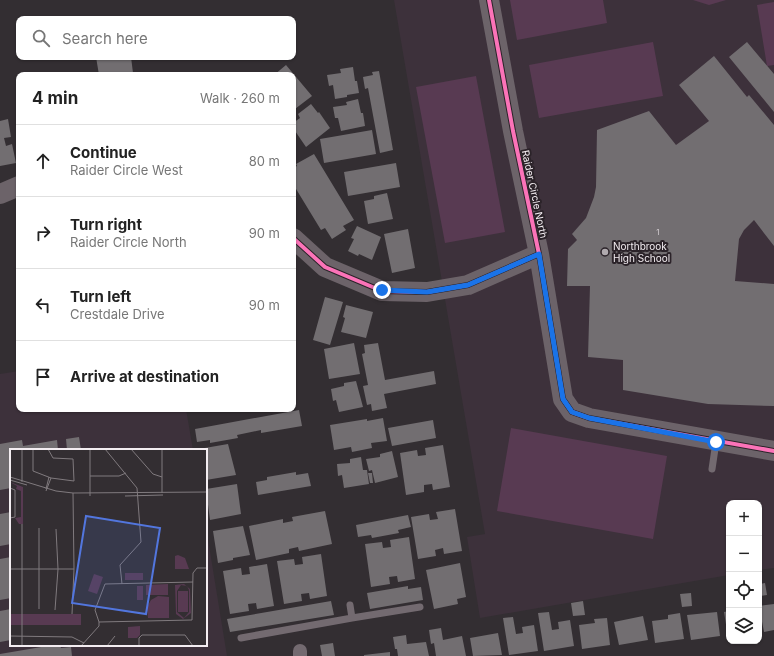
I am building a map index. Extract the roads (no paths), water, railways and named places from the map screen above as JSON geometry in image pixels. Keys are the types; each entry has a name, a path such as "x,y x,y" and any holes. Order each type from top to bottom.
{"street":[{"name":"Raider Circle North","path":"489,0 513,131 539,254 563,399 572,412 589,418 716,442"},
{"path":"0,194 16,187"},
{"path":"296,241 325,267 382,290 427,292 468,285 539,254"},
{"path":"716,442 774,451"}],"lane":[{"path":"712,469 716,442"},
{"path":"350,605 352,618"},
{"path":"241,638 420,607"}],"place":[{"name":"Northbrook High School","path":"605,252"}]}
